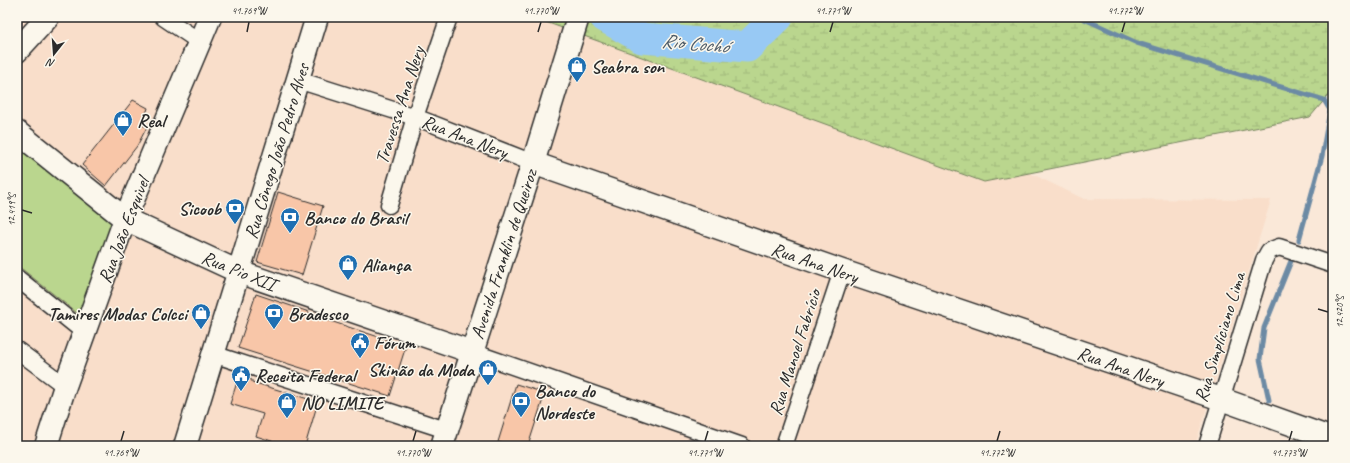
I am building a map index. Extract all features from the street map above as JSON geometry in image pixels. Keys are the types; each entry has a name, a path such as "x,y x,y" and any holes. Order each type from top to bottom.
{"street":[{"path":"17,51 48,17"},
{"path":"163,17 200,42"},
{"name":"Rua João Esquivel","path":"46,446 64,386 125,219 210,17"},
{"name":"Rua Cônego João Pedro Alves","path":"185,446 317,17"},
{"name":"Travessa Ana Nery","path":"389,205 415,117 449,17"},
{"name":"Avenida Franklin de Queiroz","path":"444,438 533,163 578,17"},
{"name":"Rua Ana Nery","path":"298,80 415,117 533,163 842,271 1221,399 1333,439"},
{"name":"Rua Pio XII","path":"18,134 125,219 239,272 742,446"},
{"name":"Rua Simpliciano Lima","path":"1207,446 1264,260 1269,251 1279,247 1333,265"},
{"name":"Rua Manoel Fabrício","path":"784,446 842,271"},
{"path":"17,278 84,332"},
{"path":"17,350 64,386"},
{"path":"213,354 444,438"}],"shaded area":[{"path":"17,17 706,17 1084,199 1271,200 1195,446 17,446"}],"green space":[{"path":"532,17 1333,17 1333,90 1310,117 984,182"},
{"path":"21,146 114,221 82,317 17,265 17,151"}],"building":[{"name":"Real","path":"133,100 148,108 142,125 147,127 137,146 106,186 82,165"},
{"name":"Banco do Brasil","path":"278,192 323,206 302,275 257,262"},
{"path":"256,294 309,312 309,314 406,346 390,396 238,348"},
{"name":"NO LIMITE","path":"239,376 252,380 252,382 318,402 305,446 287,446 256,436 263,414 230,404"},
{"name":"Banco do Nordeste","path":"516,384 545,393 528,446 510,446 498,442"}],"waterway":[{"name":"Rio Cochó","path":"605,17 642,38 747,47 778,17"},
{"path":"1080,17 1137,43 1324,100 1330,110 1322,156 1299,240"},
{"path":"1269,400 1260,359 1264,328 1291,261"}],"place":[{"name":"Seabra son","path":"577,83"},
{"name":"Real","path":"123,137"},
{"name":"Sicoob","path":"235,225"},
{"name":"Banco do Brasil","path":"290,234"},
{"name":"Aliança","path":"348,281"},
{"name":"Tamires Modas Colcci","path":"201,330"},
{"name":"Bradesco","path":"274,330"},
{"name":"Fórum","path":"360,359"},
{"name":"Skinão da Moda","path":"488,386"},
{"name":"Receita Federal","path":"241,392"},
{"name":"Banco do Nordeste","path":"521,418"},
{"name":"NO LIMITE","path":"287,419"}]}
